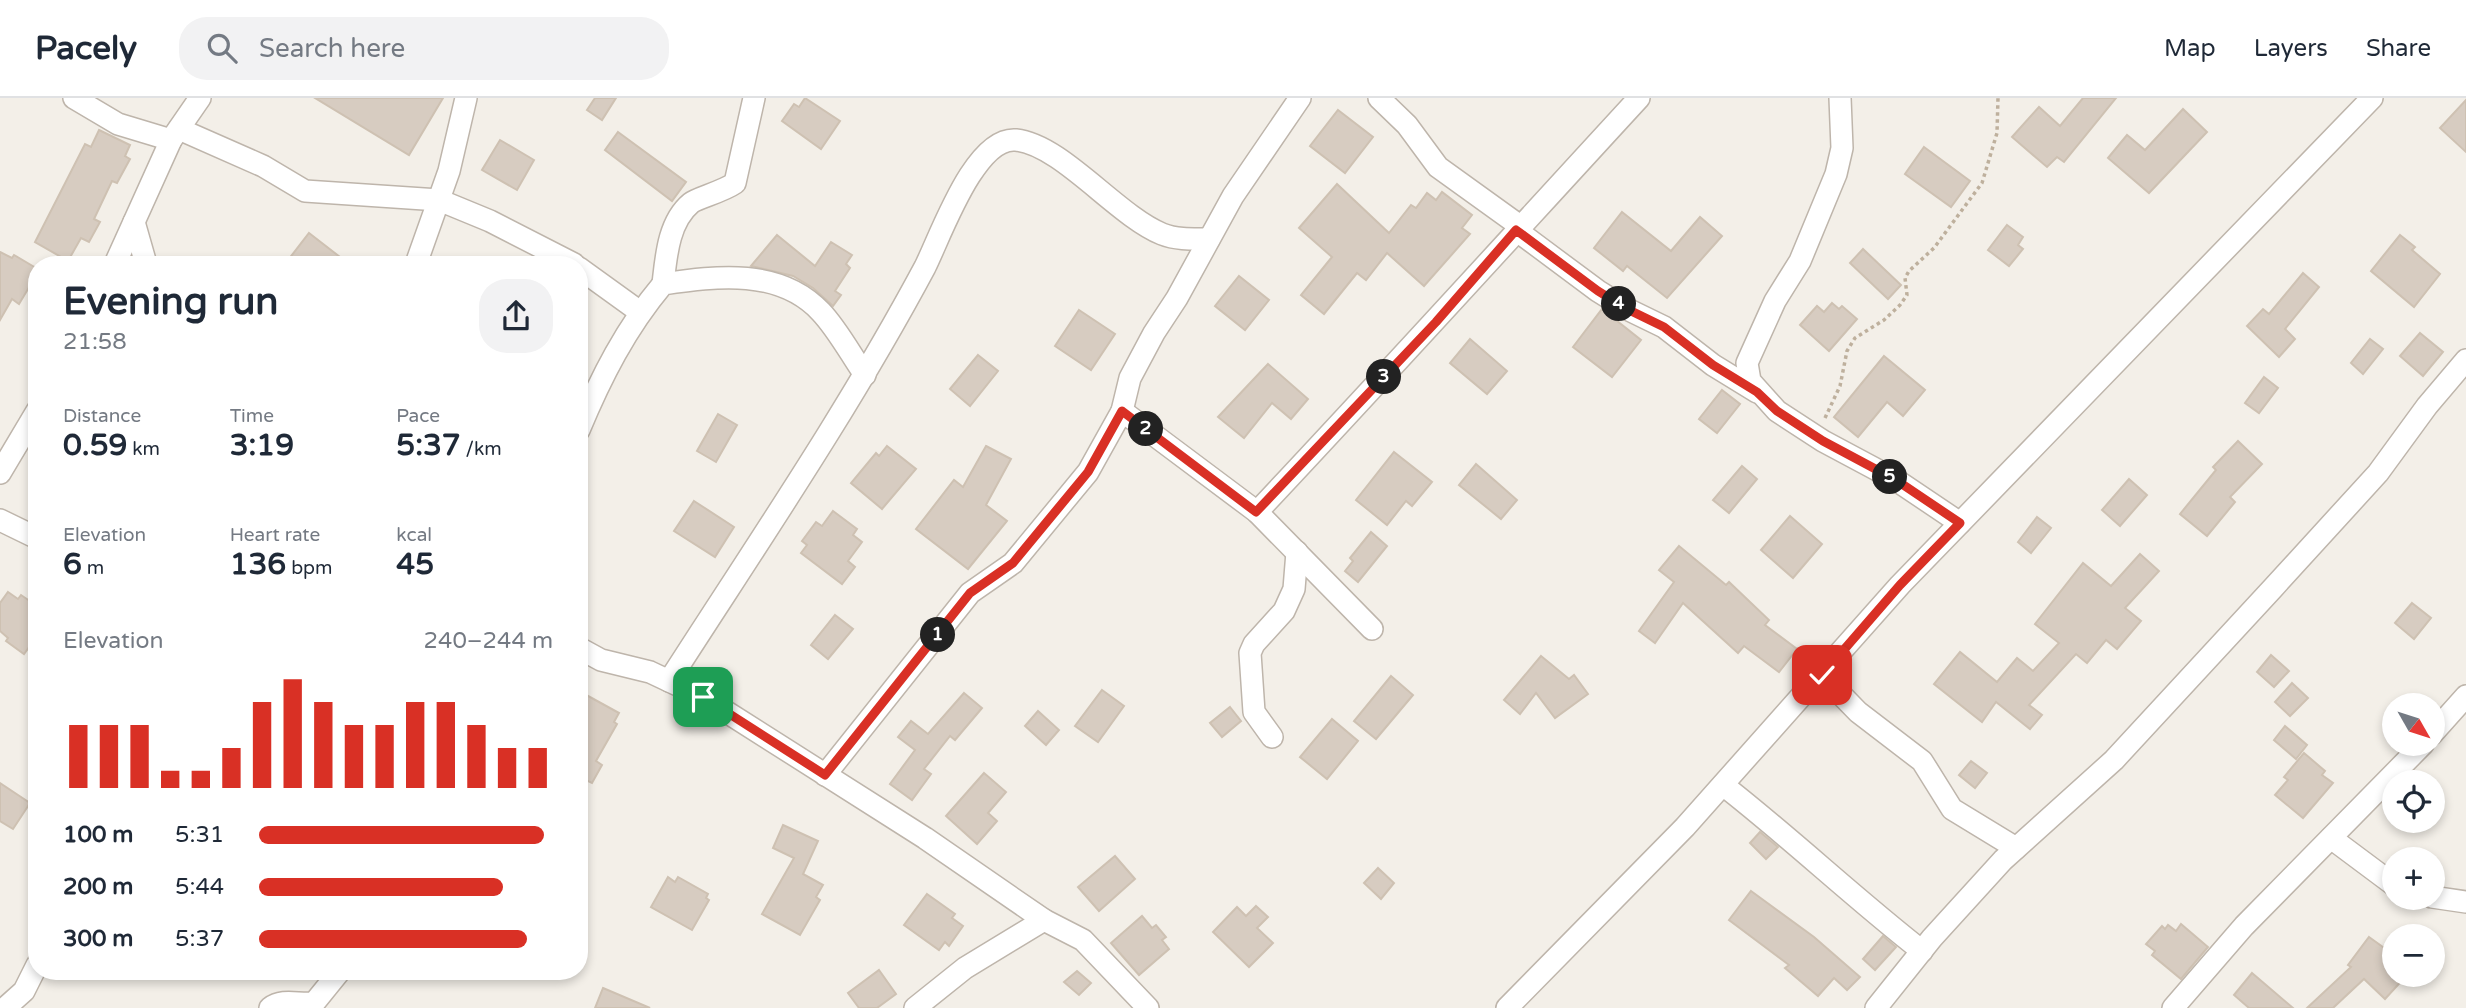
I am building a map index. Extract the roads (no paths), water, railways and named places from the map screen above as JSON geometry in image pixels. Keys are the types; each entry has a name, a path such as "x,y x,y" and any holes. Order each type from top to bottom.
{"street":[{"path":"74,98 118,124 175,134 263,166 305,191 439,200 490,221 558,256"},
{"path":"119,256 175,134 200,98"},
{"path":"419,256 439,200 466,98"},
{"path":"588,409 599,383 640,312 663,284 666,252 678,219 692,202 719,194 735,183 754,98"},
{"path":"825,775 970,593 1013,563 1088,472 1122,411 1130,378 1233,196 1300,98"},
{"path":"1379,98 1407,125 1438,167 1598,291 1664,327 1713,365 1757,392 1777,411 1823,441 1896,480 1960,523"},
{"path":"1256,512 1436,322 1518,228 1639,98"},
{"path":"1757,392 1750,381 1747,363 1775,301 1800,261 1832,183 1842,148 1840,98"},
{"path":"1507,1008 1551,967 1618,892 1685,827 1900,585 2372,98"},
{"path":"668,681 810,465 865,375 929,259 977,162 992,147 1015,140 1040,148 1124,211 1162,234 1180,239 1209,239"},
{"path":"134,222 144,256"},
{"path":"588,274 640,312"},
{"path":"663,284 712,277 767,280 798,292 822,313 865,375"},
{"path":"1877,1008 1922,951 2016,848 2114,760 2378,473 2466,360"},
{"path":"1122,411 1256,512 1372,629"},
{"path":"0,473 28,426"},
{"path":"0,520 28,534"},
{"path":"1272,737 1254,712 1250,653 1254,643 1284,611 1294,589 1297,552"},
{"path":"588,653 601,660 650,672 703,697 925,838 1044,920 1083,940 1149,1008"},
{"path":"1822,675 1858,712 1922,761 1952,809 2016,848"},
{"path":"2445,719 2466,696"},
{"path":"2173,1008 2244,926 2411,756"},
{"path":"1723,785 1786,834 1861,903 1922,951"},
{"path":"2331,838 2382,876"},
{"path":"2445,899 2466,902"},
{"path":"915,1008 965,968 1044,920"},
{"path":"5,1008 23,991 29,980"},
{"path":"270,1008 284,1001 300,1005 314,1003 333,980"}]}
